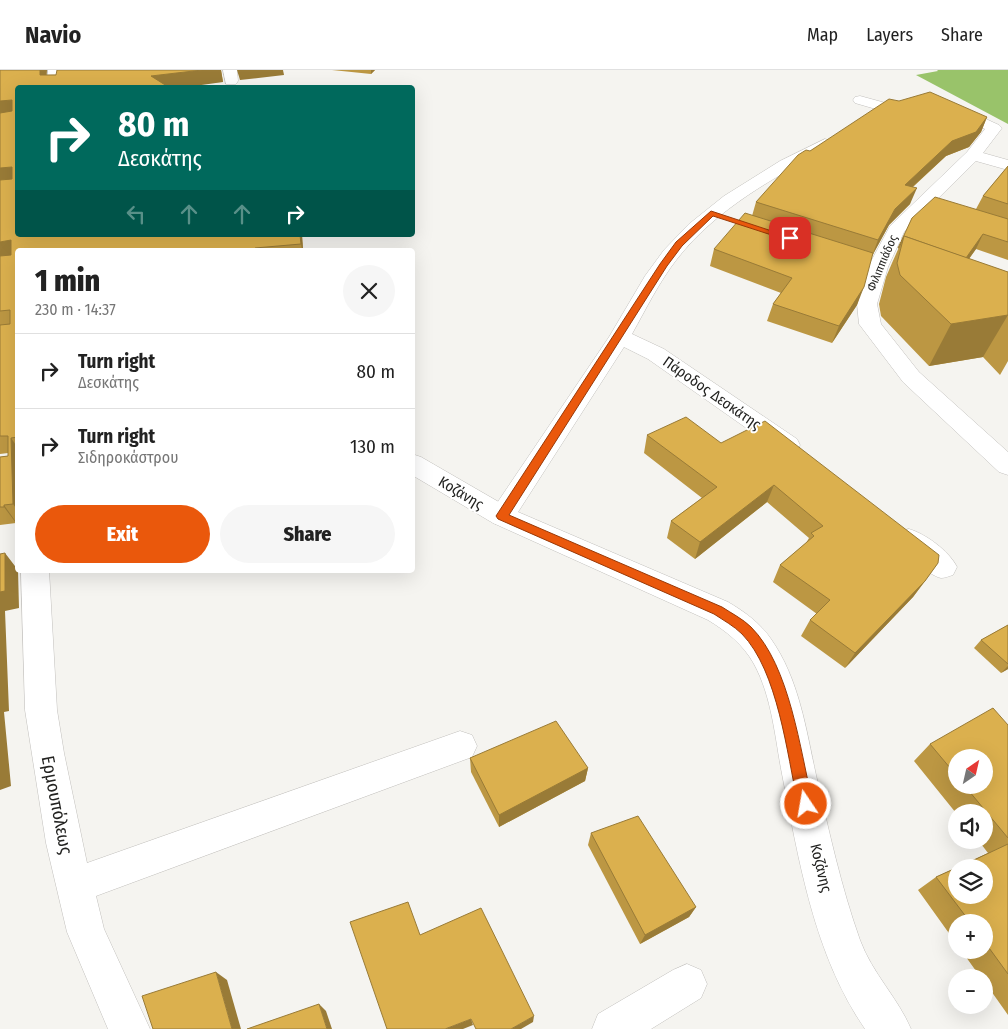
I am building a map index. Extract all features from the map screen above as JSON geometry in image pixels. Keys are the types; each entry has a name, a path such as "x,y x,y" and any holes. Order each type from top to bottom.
{"street":[{"path":"54,85 55,70"},
{"name":"Φιλιππιάδος","path":"860,100 893,110 931,98 994,128 973,155 896,230 878,267 867,304 870,324 911,377 1008,466"},
{"path":"502,516 620,336 663,265 679,244 711,213 752,183 828,143"},
{"path":"973,155 1008,164"},
{"path":"926,202 944,208"},
{"path":"711,213 737,222"},
{"name":"Πάροδος Δεσκάτης","path":"620,336 656,354 806,459"},
{"name":"Κοζάνης","path":"415,465 502,516 718,610 738,624 757,642 766,657 778,685 810,825 840,939 851,969 863,992 890,1029"},
{"path":"892,525 943,567"},
{"name":"Ερμουπόλεως","path":"35,573 41,710 49,763 74,886 86,932 129,1029"},
{"path":"74,886 460,746"},
{"path":"613,1029 687,984"}],"green space":[{"path":"937,70 1008,70 1008,124 916,75"}],"building":[{"path":"0,70 40,70 40,75 56,75 57,70 202,70 151,76 165,85 15,85 15,237 300,237 301,244 255,248 15,248 15,437 11,438 13,504 4,505 4,507 0,507 0,457 8,456 8,436 0,436 0,325 10,324 10,310 0,311 0,256 11,255 11,240 0,242 0,180 12,179 12,167 0,168 0,113 12,111 12,100 0,101"},
{"path":"930,92 987,117 976,132 952,141 905,185 917,188 895,209 878,240 756,202 798,155 806,150 810,151 889,99 899,101"},
{"path":"1008,166 1008,204 983,196"},
{"path":"935,197 1008,219 1008,242 983,234 966,258 904,236 898,248 912,218"},
{"path":"745,213 873,253 864,287 839,326 773,304 792,278 714,249"},
{"path":"904,236 1008,272 1008,315 951,324 900,275 897,263"},
{"path":"686,417 721,443 765,421 939,555 938,563 925,581 855,653 810,620 830,600 780,565 814,536 811,533 823,526 774,485 700,542 671,521 717,487 647,435"},
{"path":"5,553 5,591 0,592 0,554"},
{"path":"1008,625 1008,664 981,640"},
{"path":"993,708 1008,725 1008,838 993,820 993,804 980,804 971,794 993,794 993,749 948,749 948,765 930,744"},
{"path":"556,721 588,768 499,815 470,758"},
{"path":"638,816 696,907 645,935 591,833"},
{"path":"1008,844 1008,974 993,953 993,914 964,914 956,904 993,904 993,859 976,859"},
{"path":"948,872 948,893 936,877"},
{"path":"408,902 420,935 481,908 534,1016 511,1029 476,1029 471,1019 445,1029 387,1029 350,922"},
{"path":"216,972 232,1029 153,1029 142,996"},
{"path":"319,1004 327,1029 247,1029"}],"route":[{"path":"790,238 711,213 679,244 663,265 620,336 502,516 718,610 746,630 757,642 766,657 778,685 790,728 806,804"}]}
